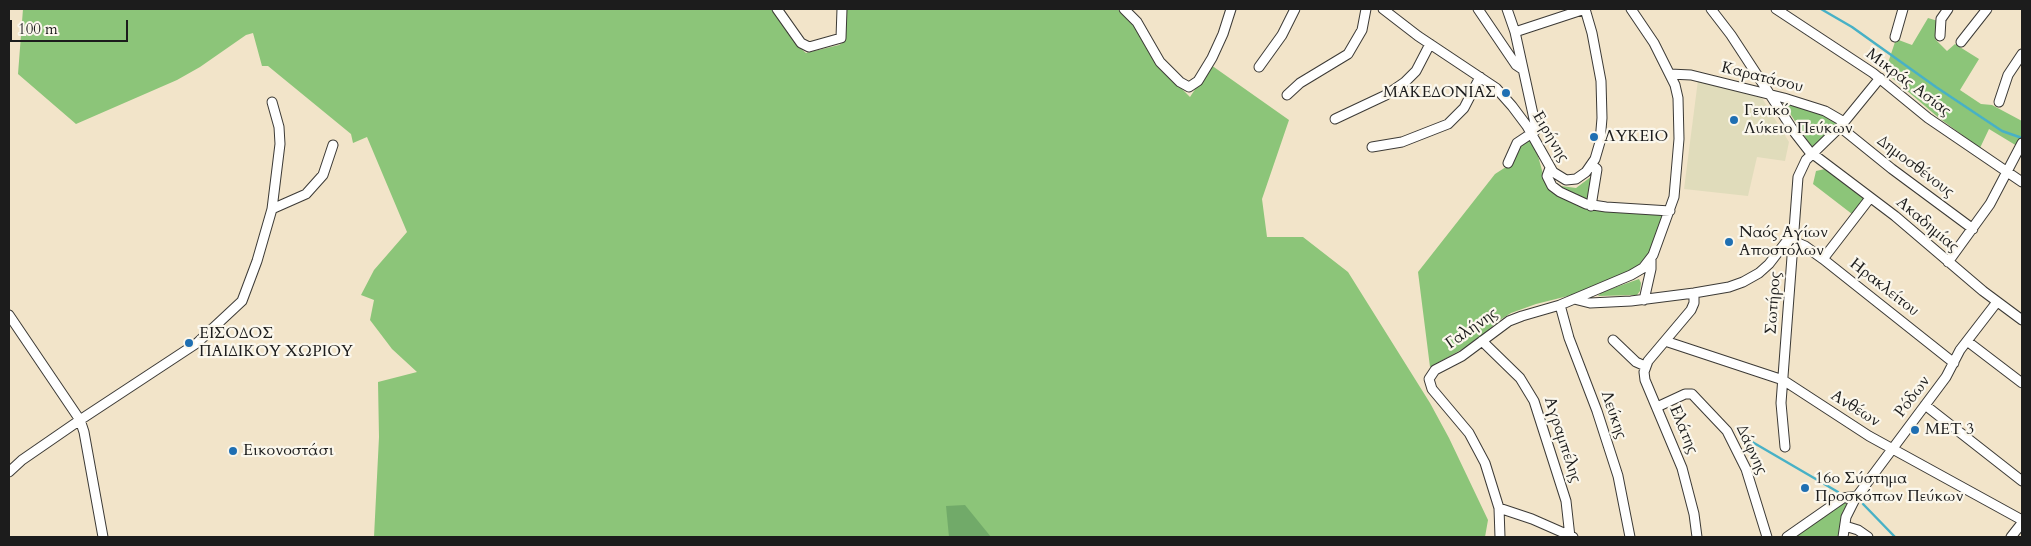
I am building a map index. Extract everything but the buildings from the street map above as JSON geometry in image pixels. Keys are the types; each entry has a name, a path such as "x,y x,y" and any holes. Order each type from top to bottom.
{"street":[{"path":"777,9 797,38 805,46 813,47 841,38 842,9"},
{"path":"1124,9 1137,22 1160,62 1180,82 1189,87 1195,85 1216,51 1231,9"},
{"path":"1259,67 1284,32 1295,9"},
{"path":"1287,95 1300,83 1348,54 1362,30 1366,9"},
{"name":"Ειρήνης","path":"1383,9 1430,44 1480,77 1508,101 1532,133 1550,168 1557,176 1569,181 1583,176 1592,165 1600,142 1602,89 1593,38 1584,9"},
{"path":"1478,9 1516,65 1522,69"},
{"path":"1507,9 1515,32 1535,125 1535,131 1517,143 1508,163"},
{"path":"1515,32 1584,9"},
{"name":"Γαλήνης","path":"1500,537 1499,508 1479,450 1463,426 1433,390 1428,380 1434,371 1462,356 1516,318 1560,305 1631,275 1643,268 1650,260 1670,211 1677,169 1679,117 1677,91 1670,74 1651,36 1631,9"},
{"name":"Ακαδημίας","path":"1711,9 1731,35 1803,143 1813,154 2022,320"},
{"name":"Μικράς Ασίας","path":"1776,9 1880,78 1928,118 2022,182"},
{"path":"1895,38 1903,9"},
{"path":"1940,36 1941,19 1948,9"},
{"path":"1962,42 1987,9"},
{"path":"1335,119 1386,95 1405,82 1416,71 1430,44"},
{"path":"1999,102 2008,75 2022,54"},
{"name":"Καρατάσου","path":"1670,74 1691,76 1814,107 1842,124"},
{"path":"1372,147 1402,142 1448,124 1464,108 1480,77"},
{"name":"Σωτήρος","path":"1784,447 1781,403 1798,177 1803,164 1842,124 1880,78"},
{"path":"9,472 22,460 80,420 197,343 242,302 257,262 272,209 280,144 279,127 272,102"},
{"name":"Δημοσθένους","path":"1842,124 1900,175 1973,229"},
{"path":"1948,262 1990,204 2022,144"},
{"path":"272,209 306,194 324,174 333,146"},
{"path":"1591,206 1597,169 1592,165"},
{"path":"1550,168 1547,176 1552,186 1566,196 1591,206 1670,211"},
{"path":"1823,259 1870,198"},
{"path":"1574,299 1590,303 1644,300 1728,286 1751,278 1766,267 1786,242 1793,241"},
{"name":"Ηρακλείτου","path":"1793,241 1803,244 1823,259 1954,363"},
{"path":"1644,300 1651,269 1650,260"},
{"path":"1613,340 1636,362 1645,366 1691,310 1694,304 1694,293"},
{"name":"Ρόδων","path":"1843,537 1848,512 1857,496 1946,377 1967,341 1997,302"},
{"name":"Λεύκης","path":"1560,305 1569,338 1618,476 1630,537"},
{"path":"9,315 80,420 84,432 103,537"},
{"name":"Αγραμπέλης","path":"1482,341 1520,378 1534,401 1566,501 1571,537"},
{"name":"Ανθέων","path":"1665,341 1783,380 1854,427 2022,522"},
{"path":"1967,341 2022,384"},
{"name":"Ελάτης","path":"1645,366 1644,379 1682,468 1694,514 1697,537"},
{"name":"Δάφνης","path":"1657,407 1685,394 1692,394 1727,430 1746,469 1767,537"},
{"path":"1925,405 2022,481"},
{"path":"1787,537 1843,498 1857,496"},
{"path":"1499,508 1532,519 1571,537"},
{"path":"2011,537 2022,522"},
{"path":"1845,526 1858,530 1868,537"}],"shaded area":[{"name":"Γενικό Λύκειο Πεύκων","path":"1698,80 1762,98 1789,142 1785,161 1757,157 1748,196 1684,189"}],"green space":[{"path":"23,9 772,9 799,47 806,53 844,42 846,9 1117,9 1132,22 1156,63 1190,97 1211,65 1289,120 1262,199 1267,237 1303,237 1348,272 1430,403 1449,438 1488,520 1485,537 374,537 379,437 378,382 417,372 392,349 370,320 374,300 361,295 374,270 407,232 367,137 353,143 351,134 268,66 262,66 253,33 246,35 200,67 177,80 76,124 18,74"},
{"path":"1928,18 1938,21 1935,39 1947,51 1955,44 1979,59 1960,90 1981,104 1992,105 2022,121 2022,135 2017,146 1989,129 1980,148 1939,118 1885,72 1896,39 1912,45"},
{"path":"1782,101 1814,109 1837,121 1836,125 1816,146 1811,146"},
{"path":"1529,138 1538,156 1545,181 1591,209 1662,214 1664,216 1654,247 1637,267 1572,295 1536,304 1511,313 1470,345 1430,367 1418,272 1495,174 1509,165 1518,145"},
{"path":"1825,169 1864,199 1852,214 1813,184 1816,171"},
{"path":"1592,176 1589,196 1585,200 1559,189 1555,182 1561,186 1576,188"},
{"path":"1639,279 1641,283 1640,291 1637,295 1598,296 1602,292"},
{"path":"1844,501 1847,503 1842,513 1839,537 1792,537"},
{"path":"965,505 991,537 949,537 946,506"}],"waterway":[{"path":"1821,9 1852,27 2002,131 2022,138"},
{"path":"1742,436 1838,492"},
{"path":"1863,504 1895,537"}],"place":[{"name":"ΜΑΚΕΔΟΝΙΑΣ","path":"1506,93"},
{"name":"Γενικό Λύκειο Πεύκων","path":"1734,120"},
{"name":"ΛΥΚΕΙΟ","path":"1594,137"},
{"name":"Ναός Αγίων Αποστόλων","path":"1729,242"},
{"name":"ΕΙΣΟΔΟΣ ΠΑΙΔΙΚΟΥ ΧΩΡΙΟΥ","path":"189,343"},
{"name":"ΜΕΤ 3","path":"1915,430"},
{"name":"Εικονοστάσι","path":"233,451"},
{"name":"16ο Σύστημα Προσκόπων Πεύκων","path":"1805,488"}]}
